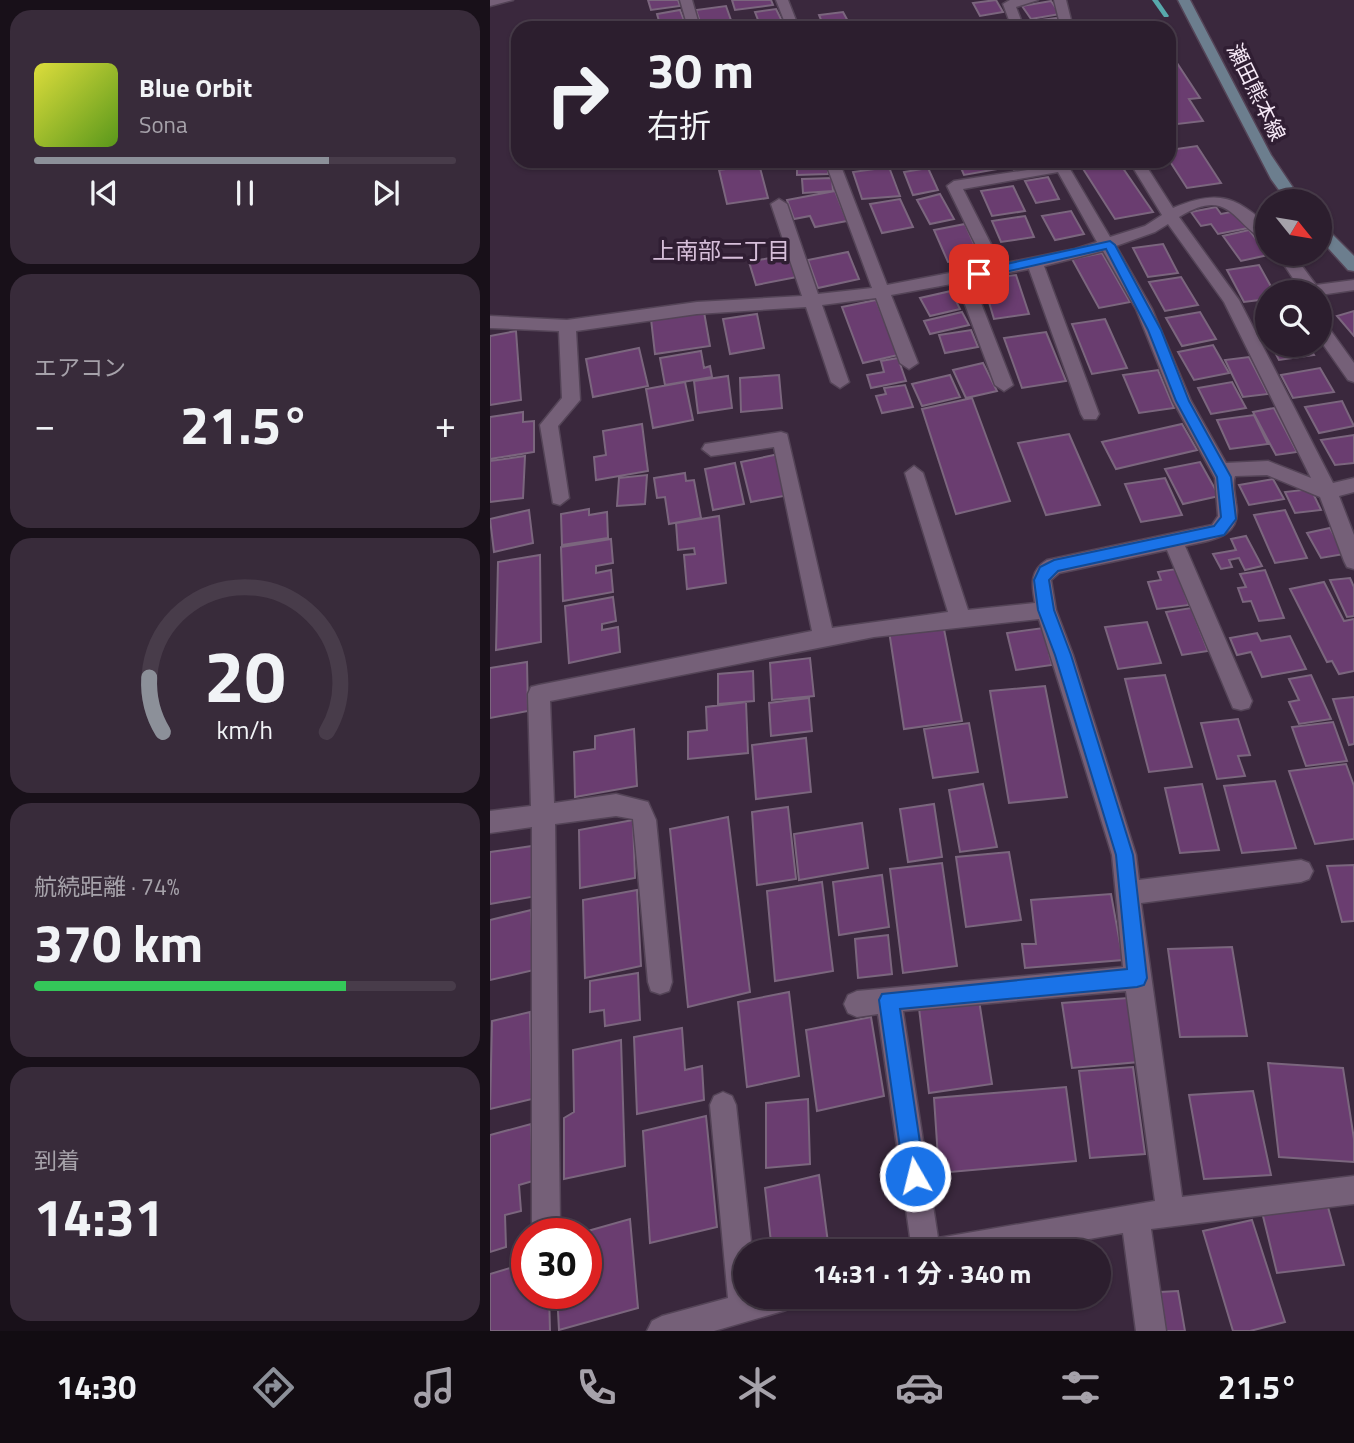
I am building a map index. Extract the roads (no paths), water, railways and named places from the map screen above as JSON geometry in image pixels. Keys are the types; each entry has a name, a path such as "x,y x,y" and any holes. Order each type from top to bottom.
{"main road":[{"name":"瀬田熊本線","path":"1184,0 1229,78 1260,148 1287,189"},
{"path":"1332,243 1354,266"}],"street":[{"path":"490,2 507,0"},
{"path":"686,0 692,21"},
{"path":"782,0 790,21"},
{"path":"1015,21 1009,4 1032,0"},
{"path":"1060,0 1066,21"},
{"path":"835,168 909,363"},
{"path":"996,271 954,186 1056,168"},
{"path":"1063,168 1110,245 1155,330 1182,401 1224,477 1228,507 1227,525 1219,531 1054,566 1046,571 1041,580 1046,610 1063,655 1124,855 1137,978 1170,1212"},
{"path":"1140,168 1171,217 1231,300 1328,492 1354,561"},
{"path":"779,204 840,382"},
{"path":"490,322 567,326 697,308 811,301 880,292 996,271 1110,245 1150,229 1194,204 1230,204 1245,212 1255,222"},
{"path":"1035,263 1090,414"},
{"path":"963,277 1004,385"},
{"path":"1332,288 1354,285"},
{"path":"560,499 550,425 572,400 567,326"},
{"path":"1332,345 1354,376"},
{"path":"711,449 781,439 824,638"},
{"path":"1224,477 1230,469 1258,466 1328,492 1354,485"},
{"path":"914,473 961,619"},
{"path":"1173,540 1241,701"},
{"path":"545,1218 543,815 539,694 874,628 1046,610"},
{"path":"490,822 616,805 640,810 645,820 660,982"},
{"path":"1129,893 1300,871"},
{"path":"857,1004 1137,978"},
{"path":"889,1000 924,1239"},
{"path":"723,1105 737,1239"},
{"path":"1010,1239 1170,1212 1354,1190"},
{"path":"1135,1217 1151,1331"},
{"path":"662,1331 740,1309"}],"waterway":[{"path":"1155,0 1166,16"}],"district":[{"name":"上南部二丁目","path":"721,250"}]}
